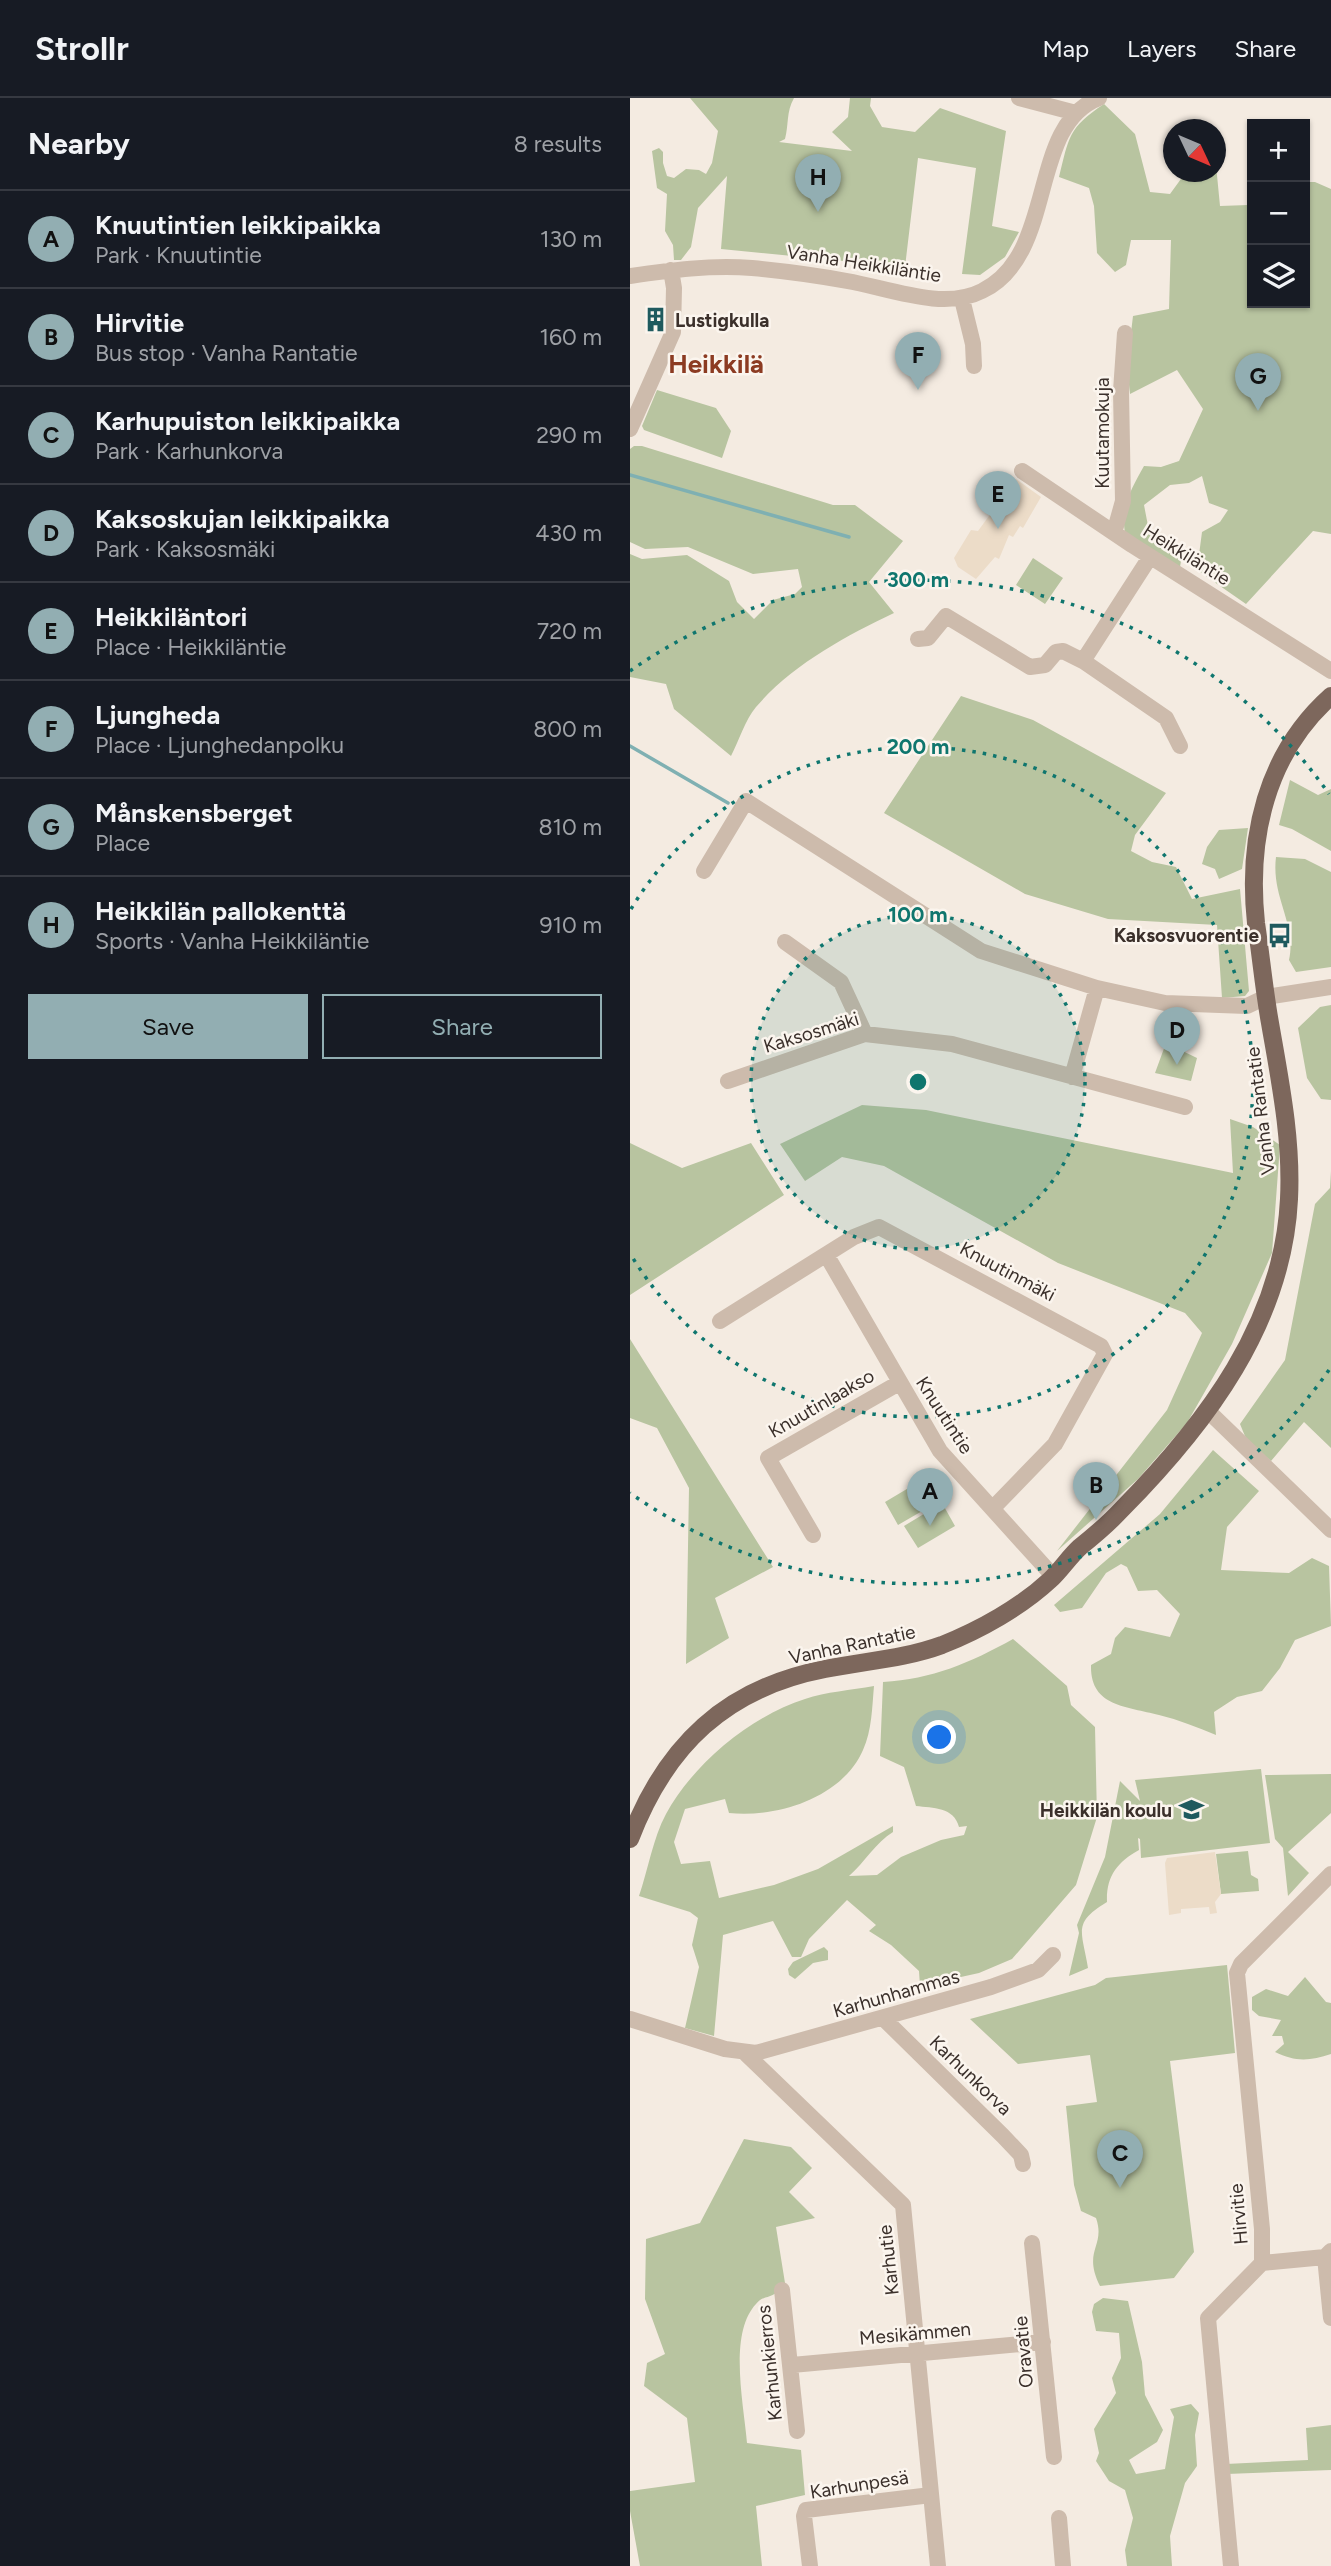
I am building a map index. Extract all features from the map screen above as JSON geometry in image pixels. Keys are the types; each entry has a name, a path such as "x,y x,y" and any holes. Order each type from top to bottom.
{"main road":[{"name":"Vanha Rantatie","path":"630,1839 657,1784 682,1746 740,1697 798,1674 878,1661 941,1645 1011,1609 1054,1577 1072,1555 1103,1529 1167,1461 1209,1411 1244,1354 1262,1316 1287,1225 1289,1164 1286,1119 1252,890 1253,859 1269,786 1287,746 1301,726 1331,696"}],"street":[{"path":"1019,98 1076,113"},
{"name":"Vanha Heikkiläntie","path":"630,276 671,270 749,268 799,273 928,296 962,299 992,285 1018,259 1034,225 1060,138 1076,113 1099,98"},
{"path":"630,429 673,332 674,288 671,270"},
{"path":"962,299 973,344 974,366"},
{"name":"Kuutamokuja","path":"1114,533 1123,501 1121,391 1125,332"},
{"name":"Heikkiläntie","path":"1022,471 1150,557 1331,671"},
{"path":"1083,661 1150,557"},
{"path":"918,639 928,638 946,617 1030,667 1045,665 1056,652 1063,651 1083,661 1166,718 1180,746"},
{"path":"704,871 746,801 981,951 1097,988 1180,1004 1248,1006 1266,997 1331,987"},
{"path":"785,942 841,982 865,1034"},
{"path":"1072,1077 1097,988"},
{"name":"Kaksosmäki","path":"727,1082 865,1034 952,1044 1185,1107"},
{"name":"Knuutinmäki","path":"720,1321 854,1237 879,1227 1104,1347 1105,1354 1055,1444 993,1508"},
{"name":"Knuutintie","path":"827,1256 940,1451 1054,1577"},
{"name":"Knuutinlaakso","path":"813,1535 768,1458 899,1383"},
{"path":"1209,1411 1331,1530"},
{"name":"Hirvitie","path":"1231,2566 1208,2318 1262,2263 1262,2229 1237,1973 1258,1946 1331,1874"},
{"name":"Karhunhammas","path":"744,2052 765,2051 884,2019 1025,1976 1038,1970 1053,1955"},
{"name":"Karhunkorva","path":"884,2019 1003,2136 1021,2155 1023,2164"},
{"path":"630,2020 725,2049 744,2052"},
{"name":"Karhutie","path":"744,2052 902,2205 919,2354 937,2566"},
{"name":"Oravatie","path":"1032,2243 1054,2457"},
{"path":"1262,2263 1328,2254 1331,2318"},
{"name":"Karhunkierros","path":"782,2290 797,2431"},
{"name":"Mesikämmen","path":"792,2365 1043,2342"},
{"name":"Karhunpesä","path":"810,2566 804,2516 806,2510 931,2495"},
{"path":"1059,2518 1063,2566"}],"green space":[{"path":"690,98 794,98 785,139 779,142 852,151 832,132 848,117 850,98 871,98 870,106 882,127 915,132 940,108 1006,131 992,226 1019,232 1005,257 980,275 962,274 976,168 918,158 905,267 721,249 727,176 698,208 691,247 681,260 674,260 673,245 665,231 667,194 657,188 652,151 659,148 663,152 667,176 674,178 686,169 699,170 706,174 712,163 718,131"},
{"path":"1104,104 1135,134 1150,192 1170,194 1179,182 1218,182 1220,206 1247,205 1247,308 1310,308 1310,182 1331,189 1331,534 1313,531 1246,604 1197,570 1202,532 1220,522 1228,510 1209,503 1202,476 1189,483 1170,485 1144,505 1149,531 1167,545 1183,549 1180,567 1126,537 1125,509 1144,466 1161,467 1179,461 1203,409 1177,370 1130,394 1127,366 1133,316 1169,309 1171,240 1131,240 1126,265 1115,272 1097,253 1094,206 1089,188 1059,177 1072,134 1092,112"},
{"path":"657,390 716,408 731,431 722,458 644,430 642,426"},
{"path":"642,446 833,505 855,505 903,541 869,582 894,613 838,642 785,678 752,712 731,756 674,709 666,684 630,677 630,554 642,559 687,555 729,581 737,602 754,619 773,600 795,594 802,587 798,569 753,574 688,547 645,549 630,542 630,449"},
{"path":"1033,558 1063,578 1045,604 1016,585"},
{"path":"961,696 1033,720 1166,793 1135,835 1131,851 1152,862 1176,867 1192,899 1240,889 1249,991 1245,996 1222,998 1217,925 1108,919 1025,894 884,813"},
{"path":"1290,780 1318,795 1331,789 1331,851 1292,829 1279,825"},
{"path":"1248,828 1242,869 1219,879 1215,869 1202,864 1207,847 1219,830"},
{"path":"1276,857 1305,859 1331,872 1331,967 1296,972 1289,960 1290,934 1277,885"},
{"path":"1331,1005 1331,1100 1321,1099 1307,1078 1298,1028 1320,1007"},
{"path":"1166,1043 1197,1058 1191,1081 1155,1073"},
{"path":"862,1105 926,1110 1233,1173 1230,1119 1253,1127 1280,1145 1272,1253 1232,1344 1187,1423 1138,1479 1057,1551 1167,1410 1202,1333 1185,1313 1058,1263 884,1166 842,1157 805,1181 780,1144"},
{"path":"630,1143 682,1168 751,1143 784,1195 630,1295"},
{"path":"1331,1171 1331,1448 1304,1422 1271,1461 1247,1441 1240,1424 1285,1360 1315,1204 1330,1188"},
{"path":"630,1339 773,1567 715,1598 729,1638 686,1664 689,1488 657,1428 630,1418"},
{"path":"1213,1450 1259,1491 1227,1527 1221,1570 1289,1573 1312,1558 1329,1566 1331,1626 1295,1640 1280,1668 1262,1691 1237,1697 1214,1712 1216,1735 1174,1719 1113,1702 1104,1697 1092,1679 1091,1665 1111,1654 1115,1638 1125,1627 1170,1637 1180,1614 1157,1590 1138,1591 1127,1567 1121,1564 1106,1573 1082,1608 1060,1612 1054,1605 1160,1514"},
{"path":"922,1480 936,1503 898,1525 885,1502"},
{"path":"942,1503 955,1526 918,1548 904,1526"},
{"path":"1013,1639 1067,1686 1071,1705 1095,1727 1097,1817 1076,1885 1012,1959 979,1973 920,1986 919,1971 891,1945 869,1931 876,1925 847,1900 809,1939 801,1957 792,1957 773,1921 723,1935 714,2036 685,2028 699,1967 692,1945 698,1918 690,1912 639,1896 661,1823 692,1777 725,1744 764,1717 805,1699 874,1686 866,1742 853,1767 840,1781 806,1801 767,1812 729,1813 725,1799 685,1809 674,1842 681,1864 710,1861 719,1898 774,1885 818,1869 893,1826 893,1832 881,1841 849,1876 877,1875 901,1857 941,1840 964,1835 967,1826 959,1827 948,1812 916,1806 904,1767 880,1756 883,1682 918,1677 950,1668"},
{"path":"1261,1769 1270,1843 1141,1858 1138,1838 1139,1850 1114,1871 1108,1885 1107,1902 1084,1922 1082,1936 1088,1968 1069,1976 1079,1933 1077,1925 1105,1857 1120,1781 1140,1801 1135,1780"},
{"path":"1331,1774 1331,1813 1288,1852 1309,1873 1288,1896 1283,1848 1275,1839 1265,1775"},
{"path":"1248,1851 1251,1875 1258,1879 1259,1891 1221,1894 1216,1854"},
{"path":"824,1947 828,1951 828,1960 813,1963 795,1979 789,1975 788,1969 793,1962"},
{"path":"1227,1965 1235,2053 1170,2061 1194,2252 1174,2278 1100,2286 1093,2264 1098,2228 1096,2218 1081,2211 1074,2185 1066,2106 1097,2102 1090,2055 1018,2064 970,2019 1095,1985 1106,1978"},
{"path":"1305,1977 1326,2002 1331,2003 1331,2054 1316,2058 1289,2058 1275,2052 1284,2044 1282,2036 1272,2036 1281,2020 1259,2016 1252,2010 1252,1997 1266,1989 1288,1996"},
{"path":"744,2139 791,2147 812,2168 789,2192 815,2218 776,2227 785,2283 776,2293 756,2304 747,2317 740,2351 747,2443 801,2450 805,2495 756,2506 762,2566 640,2566 630,2511 630,2491 695,2482 687,2418 644,2386 647,2363 665,2354 645,2299 646,2239 700,2223"},
{"path":"1103,2298 1128,2301 1142,2362 1145,2395 1163,2430 1157,2442 1129,2460 1136,2474 1165,2469 1174,2417 1170,2409 1191,2404 1199,2413 1195,2435 1197,2466 1185,2483 1170,2536 1172,2566 1127,2566 1125,2550 1133,2518 1125,2490 1109,2481 1096,2461 1099,2453 1094,2429 1116,2393 1112,2378 1121,2358 1119,2333 1096,2331 1092,2312 1094,2304"},
{"path":"1331,2425 1331,2470 1227,2474 1226,2464 1308,2460 1306,2428"}],"shaded area":[{"path":"1016,479 1041,497 1023,528 1020,526 1013,537 1009,535 999,559 995,557 976,579 958,567 954,558 971,530 978,531"},
{"path":"1215,1852 1221,1894 1215,1902 1217,1913 1210,1914 1209,1907 1181,1909 1181,1913 1169,1915 1165,1863 1167,1858"}],"waterway":[{"path":"630,475 849,537"},
{"path":"630,746 728,803"}],"place":[{"name":"Heikkilän pallokenttä","path":"818,212"},
{"name":"Lustigkulla","path":"655,320"},
{"name":"Ljungheda","path":"918,390"},
{"name":"Månskensberget","path":"1258,411"},
{"name":"Heikkiläntori","path":"998,529"},
{"name":"Kaksosvuorentie","path":"1279,935"},
{"name":"Kaksoskujan leikkipaikka","path":"1177,1065"},
{"name":"Hirvitie","path":"1096,1520"},
{"name":"Knuutintien leikkipaikka","path":"930,1526"},
{"name":"Heikkilän koulu","path":"1192,1810"},
{"name":"Karhupuiston leikkipaikka","path":"1120,2188"}],"district":[{"name":"Heikkilä","path":"716,364"}]}
